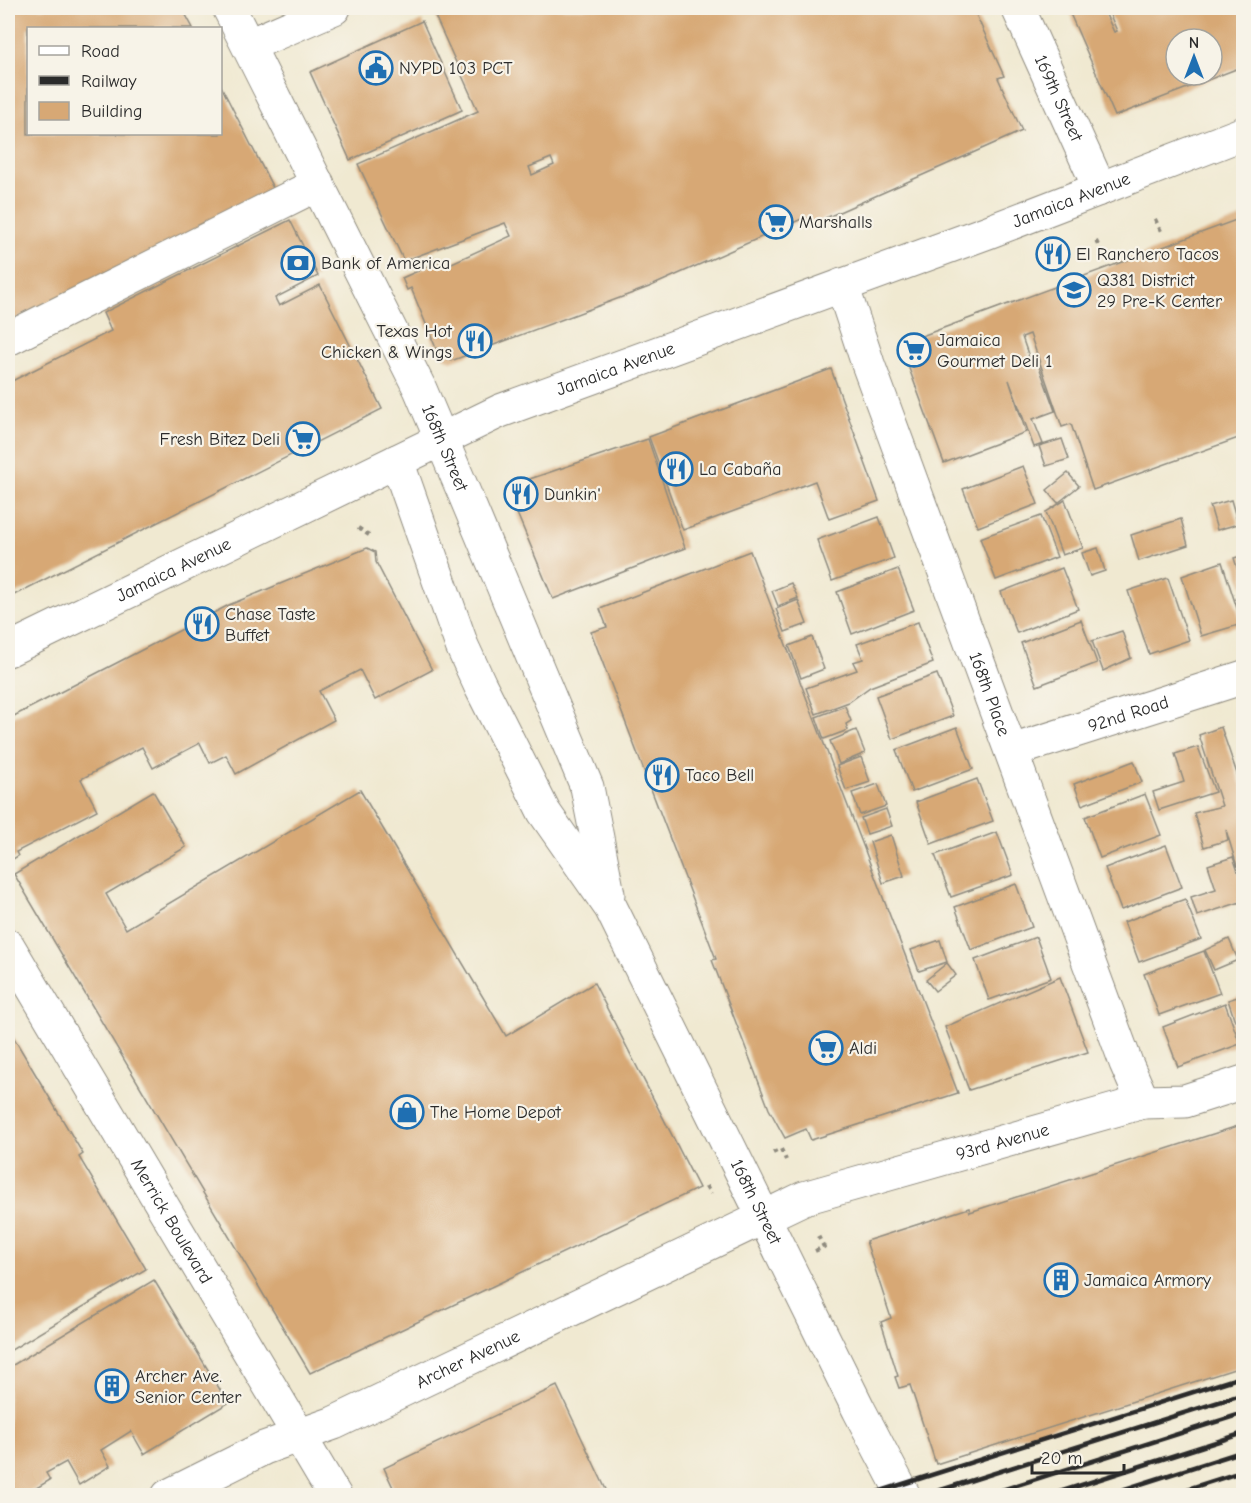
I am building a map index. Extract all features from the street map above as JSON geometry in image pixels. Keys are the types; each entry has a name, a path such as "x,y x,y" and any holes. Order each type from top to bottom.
{"main road":[{"name":"168th Street","path":"229,8 420,389 588,787 611,908"},
{"path":"249,45 334,8"},
{"name":"169th Street","path":"1018,8 1100,189"},
{"name":"Jamaica Avenue","path":"8,650 500,411 1100,189 1244,133"},
{"path":"8,339 318,184"},
{"name":"168th Place","path":"842,285 868,364 1126,1063 1143,1102"},
{"name":"168th Street","path":"397,461 462,646 480,685 544,812 611,908 671,1034 904,1496"},
{"name":"92nd Road","path":"1012,751 1244,677"},
{"name":"Merrick Boulevard","path":"8,946 335,1496"},
{"name":"93rd Avenue","path":"765,1217 804,1198 1143,1102 1185,1101 1244,1082"},
{"name":"Archer Avenue","path":"168,1496 264,1448 334,1423 765,1217"}],"path":[{"path":"1155,219 1161,231"},
{"path":"1096,241 1102,253"},
{"path":"358,528 369,535"},
{"path":"773,1153 781,1149 786,1160"},
{"path":"706,1186 711,1194"},
{"path":"814,1251 824,1247 819,1236"}],"building":[{"path":"8,8 182,8 192,27 27,27 27,135 222,135 222,88 275,192 8,323"},
{"path":"454,8 973,8 1004,76 998,78 1022,131 810,225 806,217 649,287 451,361 438,353 411,288 407,290 402,278 440,261 443,267 511,236 505,223 404,261 358,164 478,111 435,16","holes":["551,158 554,165 532,175 529,167"]},
{"path":"1103,8 1114,32 1117,31 1107,8 1244,8 1244,66 1224,74 1224,27 1164,27 1164,87 1190,87 1115,116 1068,9"},
{"path":"422,21 462,110 350,160 310,72"},
{"path":"1244,217 1244,436 1093,490 1071,424 1062,427 1030,334 1022,337 1030,360 1036,358 1055,411 1033,419 1043,444 1034,447 1009,380 1026,432 944,463 900,344"},
{"path":"290,220 318,276 275,298 279,306 320,285 382,409 8,598 8,383 111,331 103,313"},
{"path":"831,369 879,501 829,519 815,481 683,530 649,437"},
{"path":"648,439 685,548 553,599 506,487"},
{"path":"1062,439 1069,459 1046,466 1039,446"},
{"path":"1023,466 1038,504 978,527 963,489"},
{"path":"1068,473 1079,486 1058,503 1047,490"},
{"path":"1065,500 1083,548 1062,555 1046,512"},
{"path":"1231,500 1238,524 1217,530 1210,506"},
{"path":"1041,516 1057,557 996,580 980,538"},
{"path":"879,517 894,558 832,581 817,540"},
{"path":"1181,519 1188,545 1139,561 1131,535"},
{"path":"367,548 375,552 376,562 432,670 375,700 360,670 319,691 334,720 236,774 226,755 210,763 200,743 153,768 142,747 81,779 97,810 16,852 18,856 8,862 8,719 229,605"},
{"path":"1098,548 1105,571 1090,576 1082,553"},
{"path":"750,551 958,1093 811,1140 806,1129 785,1138 769,1109 712,960 716,959 591,632 607,627 600,609"},
{"path":"1244,555 1244,586 1243,586 1234,558"},
{"path":"1222,562 1242,624 1201,636 1182,576"},
{"path":"1062,568 1078,609 1017,633 1001,592"},
{"path":"898,569 914,610 852,634 837,592"},
{"path":"1168,578 1189,640 1149,654 1128,591"},
{"path":"791,583 798,598 778,606 772,591"},
{"path":"798,600 807,624 785,632 776,609"},
{"path":"1081,620 1097,663 1037,686 1021,643"},
{"path":"918,622 933,663 870,687 849,702 816,714 806,688 857,670 853,662 863,659 857,644"},
{"path":"1122,631 1131,658 1103,671 1092,641"},
{"path":"812,637 824,669 801,678 789,646"},
{"path":"937,674 953,716 892,739 876,696"},
{"path":"845,706 851,721 846,724 848,730 824,739 816,717"},
{"path":"957,727 973,769 912,792 896,750"},
{"path":"1221,727 1244,794 1244,864 1237,866 1226,830 1228,840 1204,847 1194,813 1222,806 1199,735"},
{"path":"856,730 865,753 839,764 830,741"},
{"path":"1244,731 1244,750 1243,750 1238,733"},
{"path":"1198,747 1215,792 1159,810 1153,792 1184,782 1175,754"},
{"path":"861,757 870,782 846,790 837,766"},
{"path":"1134,761 1142,782 1082,805 1074,784"},
{"path":"977,779 993,821 931,844 916,802"},
{"path":"878,784 886,806 860,815 852,793"},
{"name":"The Home Depot","path":"360,790 506,1036 594,983 699,1188 310,1373 14,874 153,791 186,847 106,894 126,929"},
{"path":"1145,794 1161,835 1100,858 1085,817"},
{"path":"886,809 892,826 867,834 861,818"},
{"path":"997,832 1013,875 951,897 935,855"},
{"path":"891,835 904,876 883,883 870,842"},
{"path":"1166,845 1182,887 1121,910 1105,868"},
{"path":"1233,857 1244,889 1244,901 1197,916 1191,897 1216,889 1208,865"},
{"path":"1016,884 1032,927 971,950 955,907"},
{"path":"1185,899 1201,939 1139,962 1124,922"},
{"path":"1036,937 1051,978 989,1000 975,960"},
{"path":"1229,939 1238,960 1214,970 1205,950"},
{"path":"940,940 947,962 919,971 911,950"},
{"path":"1204,951 1220,993 1159,1015 1144,974"},
{"path":"947,963 956,975 935,991 926,980"},
{"path":"1060,977 1088,1052 969,1090 945,1027"},
{"path":"1244,995 1244,1018 1235,1021 1228,1000"},
{"path":"1225,1003 1240,1044 1178,1067 1163,1027"},
{"path":"8,1028 83,1154 79,1157 146,1269 8,1352"},
{"name":"Jamaica Armory","path":"1244,1124 1244,1366 936,1464 910,1385 899,1388 895,1377 898,1376 881,1322 891,1318 866,1241 969,1208 970,1212"},
{"name":"Archer Ave. Senior Center","path":"154,1280 228,1403 144,1454 131,1431 101,1450 110,1466 79,1485 66,1462 46,1473 50,1480 23,1496 8,1496 8,1368"},
{"path":"557,1386 609,1496 397,1496 384,1468"}],"railway":[{"path":"865,1496 1244,1376"},
{"path":"922,1496 1244,1394"},
{"path":"983,1496 1244,1413"},
{"path":"1047,1496 1244,1433"},
{"path":"1103,1496 1244,1451"},
{"path":"1166,1496 1244,1471"}],"place":[{"name":"NYPD 103 PCT","path":"376,68"},
{"name":"Marshalls","path":"776,222"},
{"name":"El Ranchero Tacos","path":"1053,254"},
{"name":"Bank of America","path":"298,263"},
{"name":"Q381 District 29 Pre-K Center","path":"1074,290"},
{"name":"Texas Hot Chicken & Wings","path":"475,341"},
{"name":"Jamaica Gourmet Deli 1","path":"914,350"},
{"name":"Fresh Bitez Deli","path":"303,439"},
{"name":"La Cabaña","path":"676,469"},
{"name":"Dunkin'","path":"521,494"},
{"name":"Chase Taste Buffet","path":"202,624"},
{"name":"Taco Bell","path":"662,775"},
{"name":"Aldi","path":"826,1048"},
{"name":"The Home Depot","path":"407,1112"},
{"name":"Jamaica Armory","path":"1061,1280"},
{"name":"Archer Ave. Senior Center","path":"112,1386"}]}
